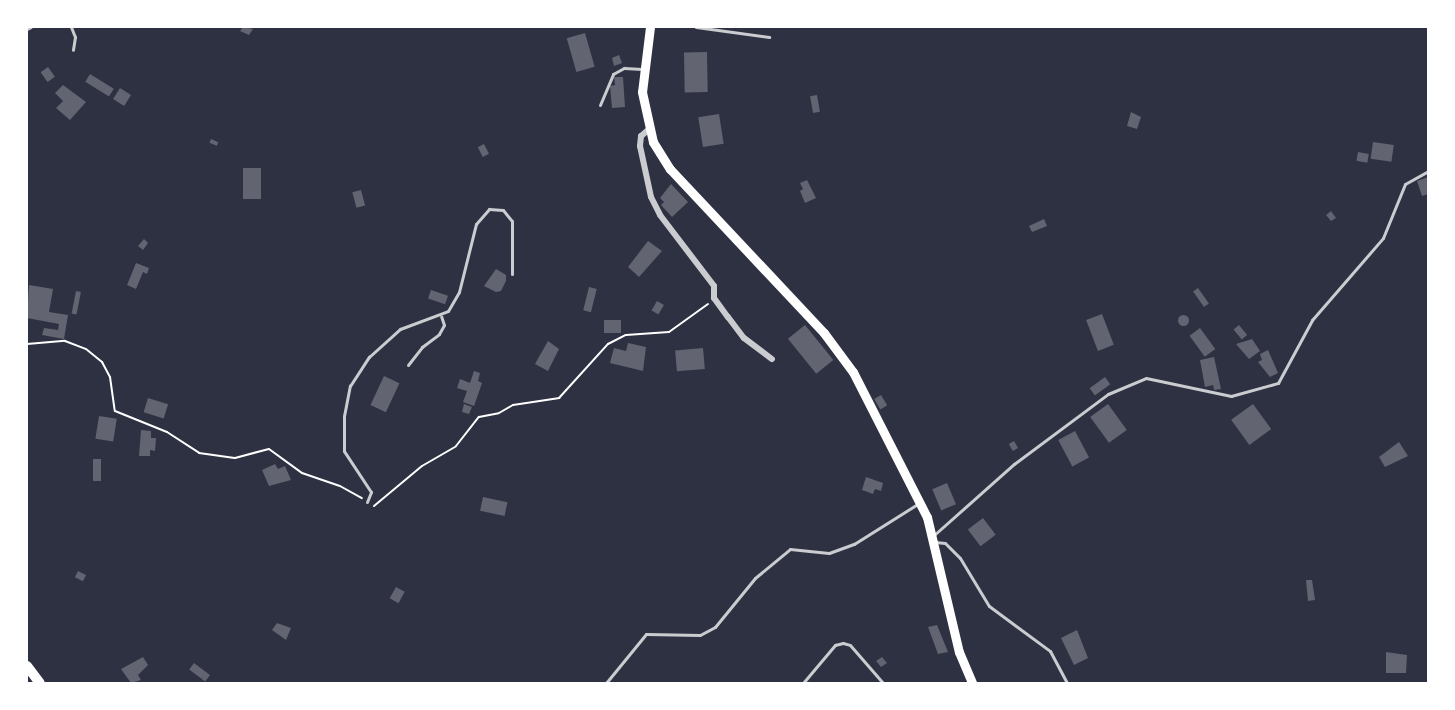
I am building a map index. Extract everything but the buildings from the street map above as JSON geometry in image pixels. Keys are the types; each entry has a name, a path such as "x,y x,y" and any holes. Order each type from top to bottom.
{"main road":[{"path":"649,28 642,69 648,130 670,169 840,352 920,502 934,538 959,652 972,683"},
{"path":"27,666 40,683"}],"street":[{"path":"648,130 641,136 640,146 651,197 671,232 714,286 714,298 744,338 772,360"}],"lane":[{"path":"71,27 75,37 73,50"},
{"path":"696,27 769,37"},
{"path":"600,105 613,74 624,68 642,69"},
{"path":"1067,683 1050,651 989,606 960,558 945,543 934,538 1014,464 1108,394 1146,378 1231,396 1278,383 1312,321 1383,238 1405,184 1428,171"},
{"path":"441,316 456,301 476,224 489,209 503,210 510,216 514,227 512,274"},
{"path":"367,501 371,492 345,450 344,416 350,386 369,357 400,329 430,315 441,316"},
{"path":"408,365 422,346 439,334 444,325 441,316"},
{"path":"606,682 646,634 699,635 716,627 755,578 790,549 829,553 846,547 920,502"},
{"path":"803,683 835,645 843,643 850,645 883,683"}],"path":[{"path":"27,344 65,341 87,349 102,362 110,377 115,411 167,432 199,453 235,458 269,449 302,473 340,486 376,508 422,466 456,446 479,417 499,413 513,405 565,395 595,355 608,344 626,335 669,332 703,310 714,298"}]}
